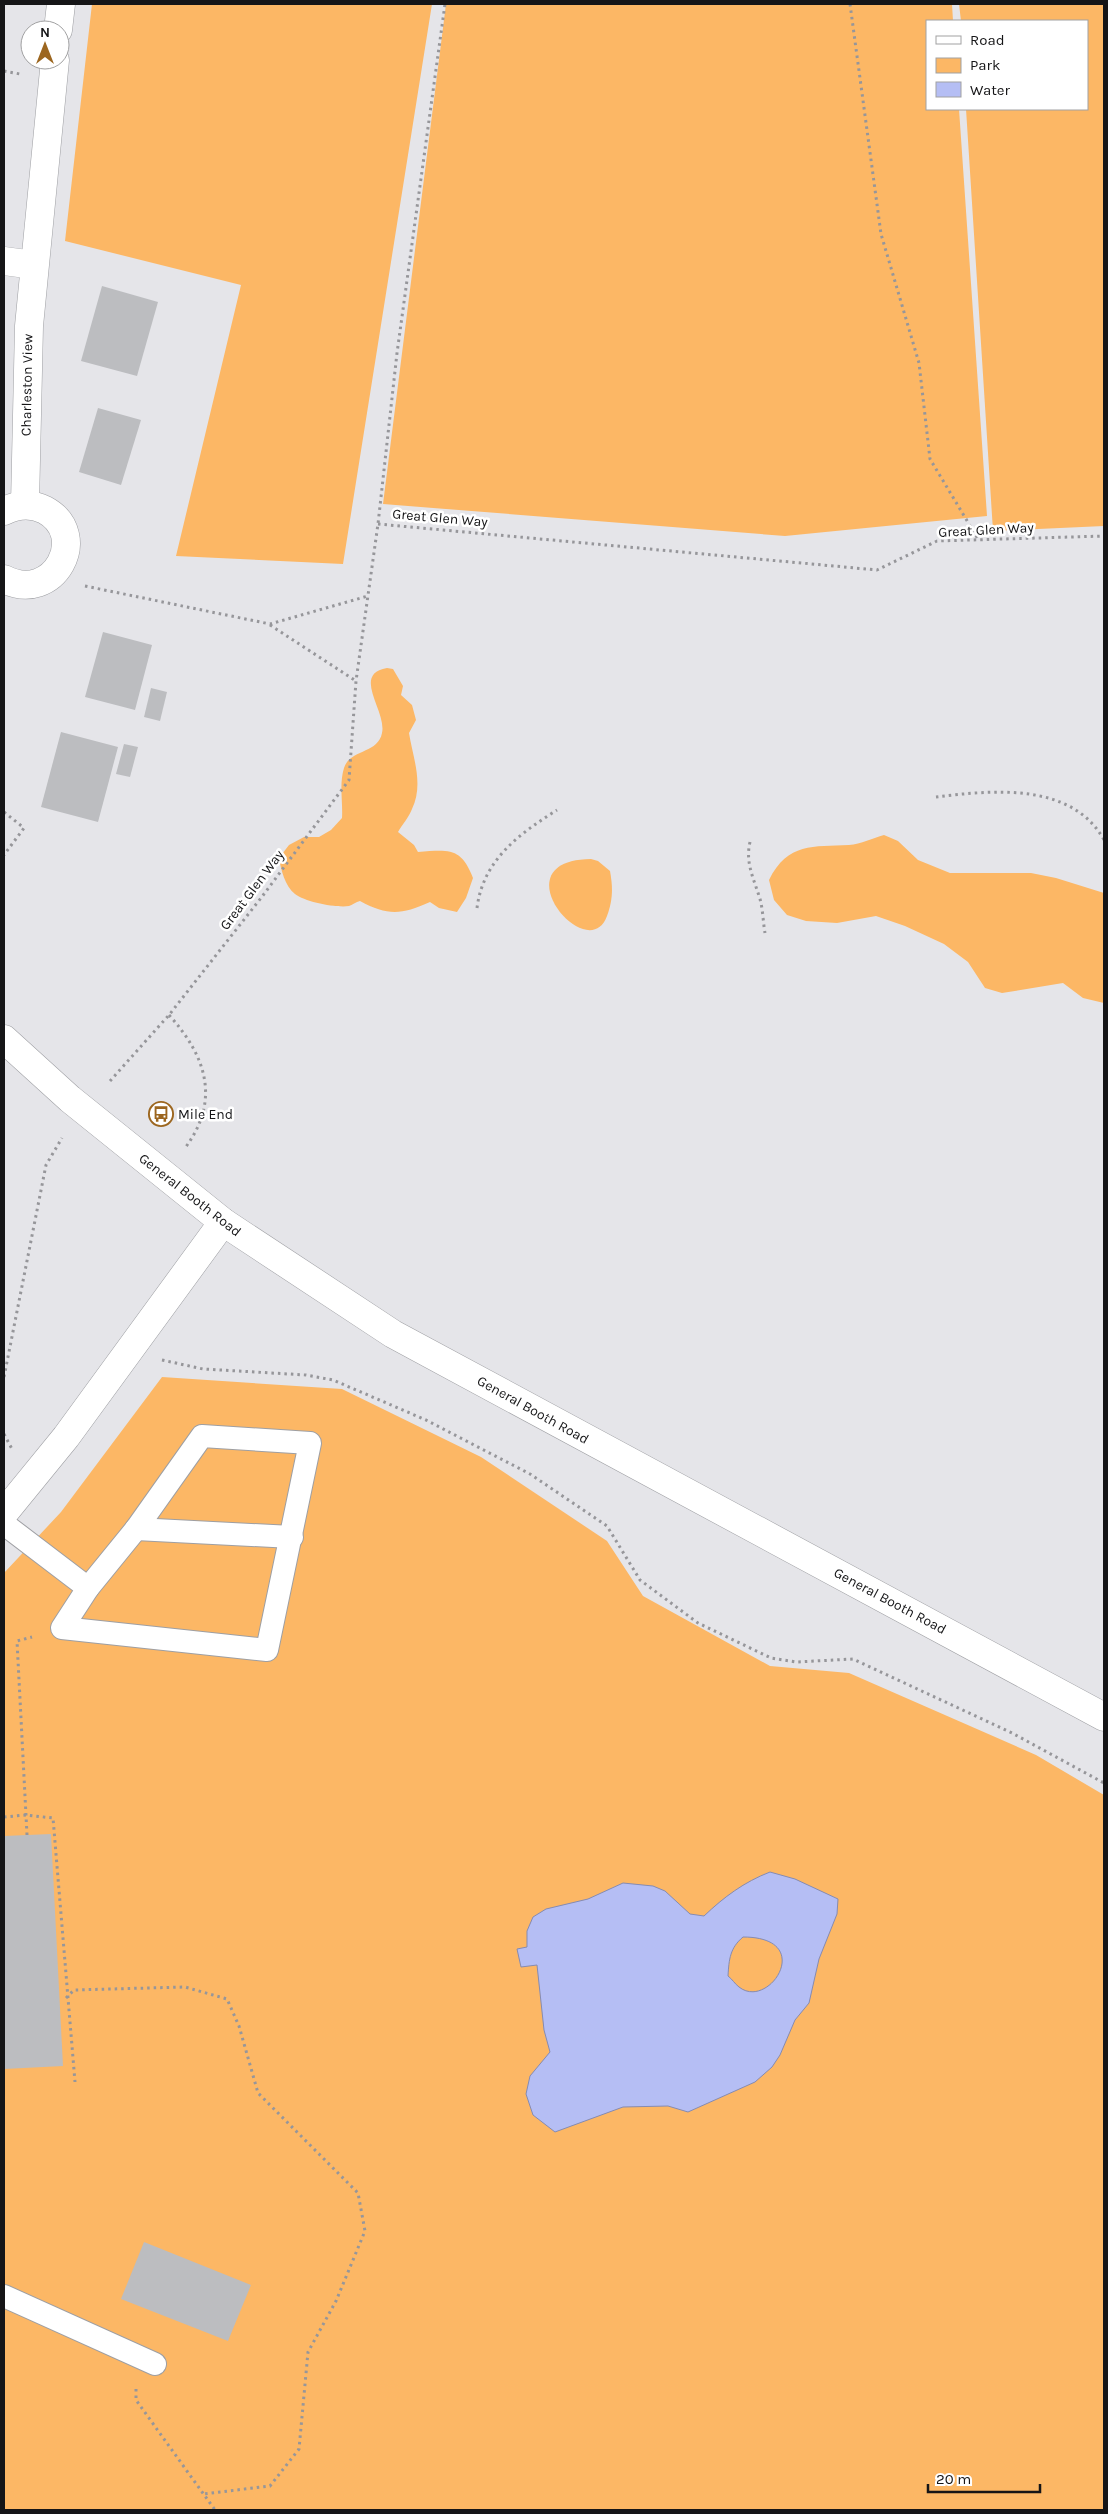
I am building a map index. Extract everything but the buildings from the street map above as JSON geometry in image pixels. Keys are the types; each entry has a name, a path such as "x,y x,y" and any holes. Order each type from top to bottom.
{"street":[{"path":"59,20 61,4"},
{"name":"Charleston View","path":"45,580 56,572 66,548 59,522 50,513 38,507 14,508 34,265 54,70"},
{"path":"4,261 34,265"},
{"path":"4,579 23,586 45,580"},
{"name":"General Booth Road","path":"4,1039 70,1099 223,1222 393,1334 1104,1717"},
{"path":"4,1513 37,1474 126,1356 223,1222"}],"lane":[{"path":"202,1436 310,1444 268,1650 62,1628 88,1588 136,1529 202,1436"},
{"path":"4,1524 88,1588"},
{"path":"136,1529 292,1536"},
{"path":"4,2296 145,2360"}],"path":[{"path":"378,524 397,353 445,4"},
{"path":"850,4 881,234 919,363 930,459 978,540"},
{"name":"Great Glen Way","path":"110,1081 169,1014 261,898 348,780 356,681 378,524 878,570 937,541 1104,536"},
{"path":"45,580 76,584 270,624 356,681"},
{"path":"270,624 368,596"},
{"path":"936,797 994,793 1028,795 1059,800 1075,807 1092,821 1104,840"},
{"path":"477,908 490,868 531,826 558,810"},
{"path":"4,812 24,828 4,856"},
{"path":"750,842 747,854 760,899 765,933"},
{"path":"166,1176 190,1142 203,1113 206,1080 197,1051 169,1014"},
{"path":"4,1377 46,1165 62,1138"},
{"path":"126,1356 144,1368 153,1357 172,1364 203,1368 306,1375 333,1380 426,1420 530,1474 607,1526 640,1580 698,1623 771,1658 796,1662 853,1659 1012,1733 1104,1783"},
{"path":"26,1835 17,1641 62,1628"},
{"path":"4,1817 26,1815 53,1818 66,1998 75,2082"},
{"path":"66,1998 74,1990 185,1987 227,1999 239,2026 258,2094 358,2193 365,2232 336,2301 308,2352 299,2449 270,2486 203,2494"},
{"path":"145,2360 136,2400 215,2510"}],"green space":[{"path":"92,4 432,4 343,564 176,556 241,285 65,241"},
{"path":"446,4 952,4 953,20 926,20 926,110 959,110 987,516 785,536 383,504"},
{"path":"959,4 1104,4 1104,526 993,531 966,110 1088,110 1088,20 961,20"},
{"path":"387,668 393,669 403,686 401,695 412,705 416,720 409,733 416,771 417,790 411,812 398,832 414,845 418,852 446,851 453,853 464,861 473,878 466,898 457,912 439,908 430,902 411,909 395,912 379,909 360,901 349,906 321,904 306,900 295,894 282,873 279,858 289,845 304,837 319,837 331,830 342,818 341,787 344,768 352,757 375,745 382,733 380,714 371,685 372,678 377,672"},
{"path":"884,835 898,841 918,860 950,873 1031,873 1056,878 1104,893 1104,1003 1083,998 1063,983 1002,993 985,988 968,962 944,944 905,926 876,916 837,923 806,921 787,915 774,900 769,880 784,859 793,853 813,847 853,844"},
{"path":"591,859 598,861 610,871 611,899 607,916 597,929 583,929 569,921 557,907 550,891 551,876 564,864"},
{"path":"162,1377 342,1389 481,1457 607,1541 643,1596 770,1666 849,1673 1036,1755 1104,1795 1104,2510 4,2510 4,1573 61,1512"}],"water":[{"path":"770,1872 795,1879 838,1899 837,1914 819,1959 809,2003 795,2020 780,2055 772,2067 755,2082 688,2112 668,2106 623,2107 555,2132 533,2115 526,2094 530,2076 550,2052 544,2030 537,1965 521,1967 517,1949 527,1947 527,1931 533,1917 546,1909 588,1899 623,1883 653,1886 665,1891 690,1914 704,1916 735,1891 752,1880","holes":["743,1937 765,1940 778,1948 782,1959 780,1971 773,1982 763,1989 751,1992 739,1987 728,1976 730,1959 735,1945"]}],"place":[{"name":"Mile End","path":"161,1114"}]}
